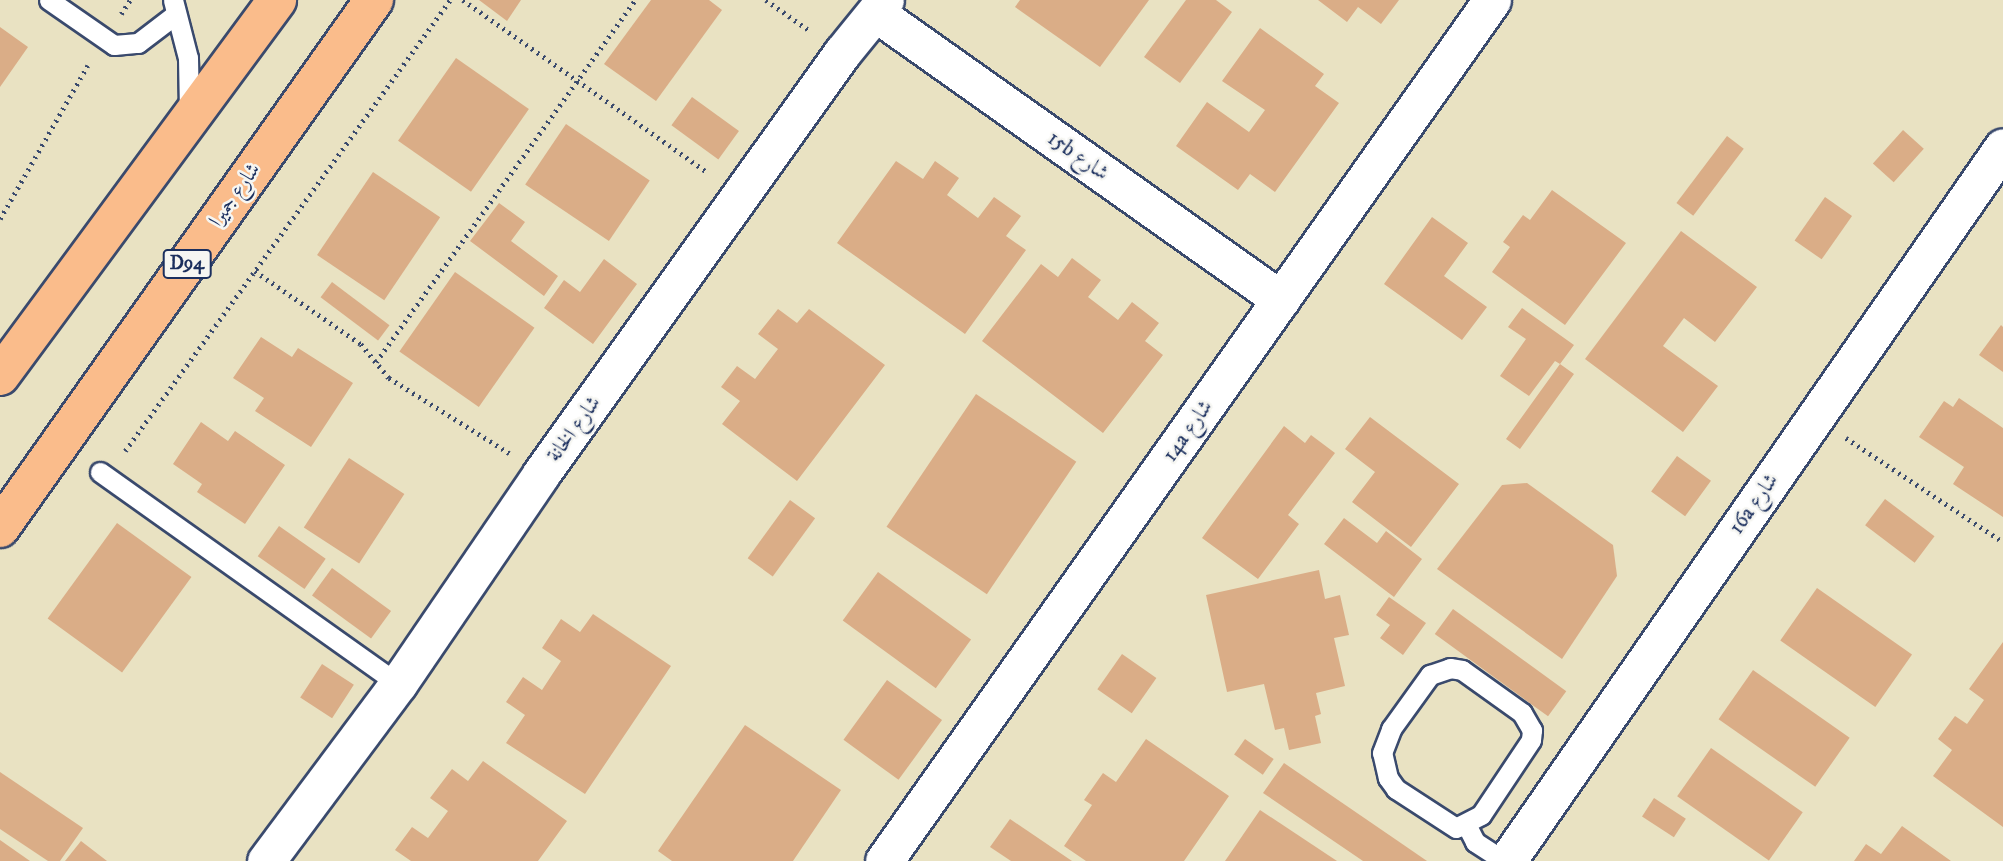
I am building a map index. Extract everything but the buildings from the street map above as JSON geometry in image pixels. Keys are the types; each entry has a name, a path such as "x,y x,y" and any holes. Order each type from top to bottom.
{"main road":[{"path":"4,363 277,0"},
{"name":"شارع جميرا","path":"0,528 374,0"}],"street":[{"name":"14a شارع","path":"884,861 1492,0"},
{"name":"شارع الخانة","path":"266,861 398,684 541,474 742,197 842,53 881,7"},
{"name":"15b شارع","path":"881,7 1281,300"},
{"name":"16a شارع","path":"1505,861 2003,147"}],"lane":[{"path":"50,0 114,45 138,43 174,7 188,58 189,120"},
{"path":"100,472 398,684"},
{"path":"1450,668 1462,670 1522,713 1532,730 1531,740 1481,815 1467,826 1447,825 1396,789 1388,778 1382,752 1391,729 1430,675 1450,668"},
{"path":"1467,826 1475,842 1505,861"}],"path":[{"path":"0,219 103,39 130,0"},
{"path":"100,472 116,464 450,0"},
{"path":"463,0 579,78 742,197"},
{"path":"376,362 635,0"},
{"path":"766,0 842,53"},
{"path":"256,271 361,344 389,378 541,474"},
{"path":"1814,416 2003,542"}]}
